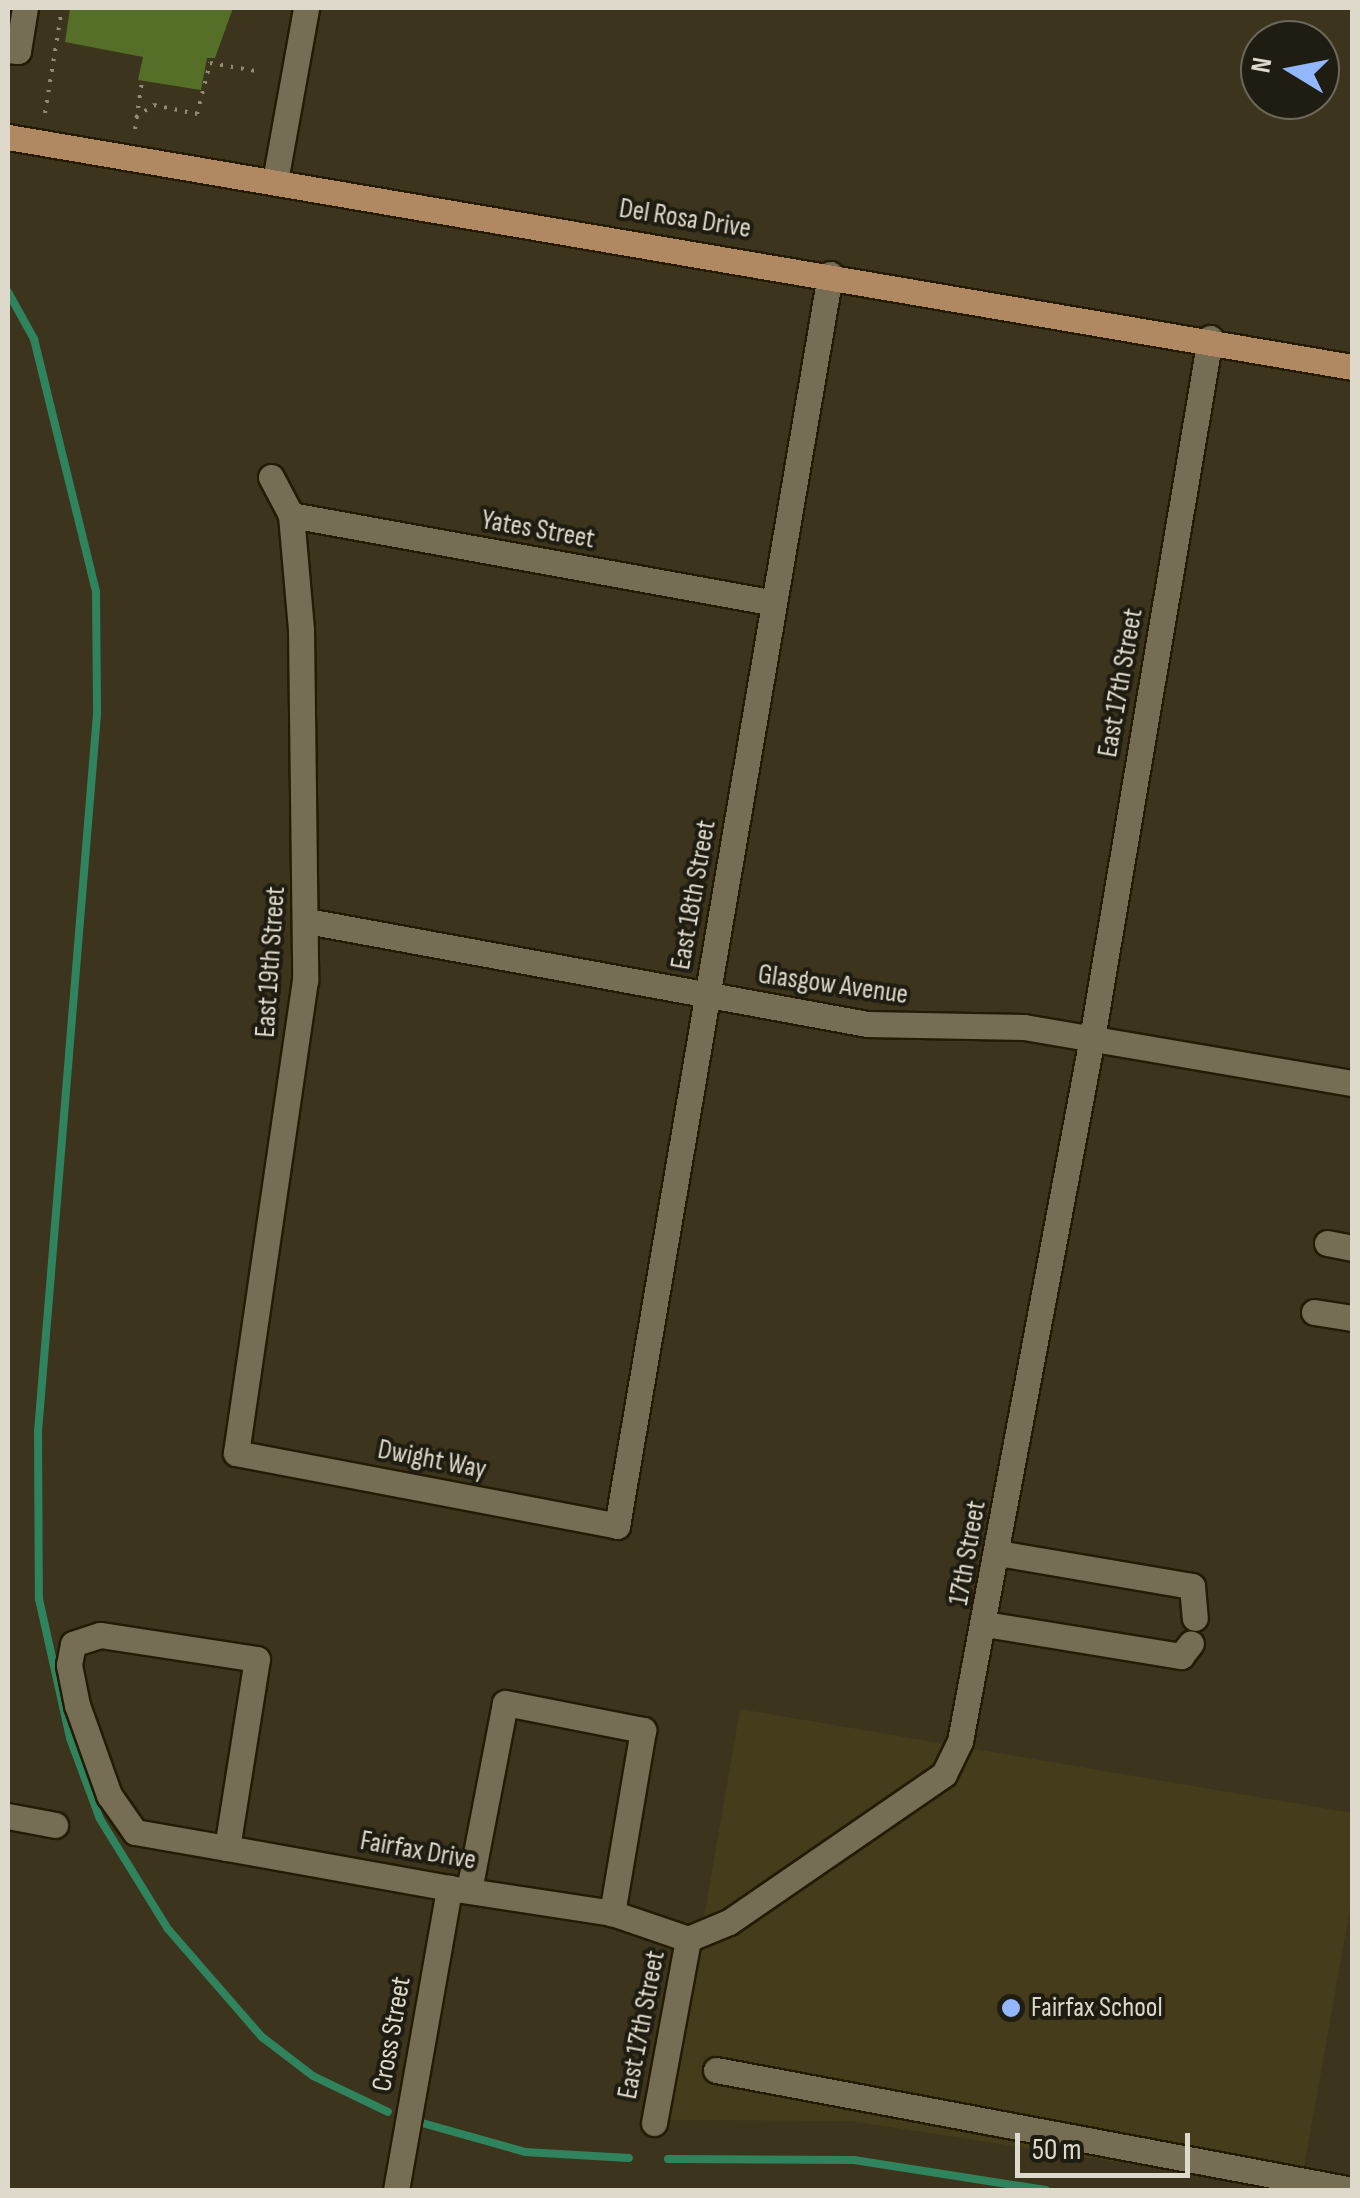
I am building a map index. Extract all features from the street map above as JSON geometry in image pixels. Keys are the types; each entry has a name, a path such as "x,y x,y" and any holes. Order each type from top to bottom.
{"main road":[{"name":"Del Rosa Drive","path":"8,137 1210,338 1352,366"}],"street":[{"path":"8,50 18,51 25,8"},
{"path":"275,181 306,8"},
{"name":"East 18th Street","path":"617,1526 830,274"},
{"name":"East 17th Street","path":"1092,1038 1210,338"},
{"name":"East 19th Street","path":"236,1453 306,980 301,630 291,515 271,477"},
{"name":"Yates Street","path":"291,515 774,603"},
{"name":"Glasgow Avenue","path":"308,921 867,1024 1024,1028 1352,1083"},
{"name":"17th Street","path":"688,1939 729,1922 944,1774 960,1742 1092,1038"},
{"path":"1314,1312 1352,1318"},
{"name":"Dwight Way","path":"236,1453 617,1526"},
{"path":"985,1624 1181,1656 1193,1630 1192,1586 998,1553"},
{"name":"Fairfax Drive","path":"227,1848 257,1659 84,1638 74,1644 69,1665 77,1705 109,1795 136,1832 459,1889 612,1913 688,1939"},
{"name":"Cross Street","path":"396,2190 413,2084 505,1702 643,1730 612,1913"},
{"path":"8,1816 55,1825"},
{"name":"East 17th Street","path":"654,2123 688,1939"},
{"path":"716,2070 1352,2190"}],"path":[{"path":"45,114 62,8"},
{"path":"136,118 154,106 197,114 210,63 256,72"},
{"path":"134,129 142,81"}],"shaded area":[{"name":"Fairfax School","path":"740,1709 1352,1813 1352,1898 1300,2190 850,2121 669,2120"}],"building":[{"path":"70,8 233,8 215,58 207,58 201,90 138,80 143,57 65,42"}],"waterway":[{"path":"8,292 34,339 96,592 97,714 38,1431 39,1599 70,1738 100,1819 168,1929 262,2037 313,2076 388,2112"},
{"path":"415,2121 525,2152 629,2158"},
{"path":"668,2159 854,2160 1046,2190"}],"place":[{"name":"Fairfax School","path":"1011,2008"}]}
